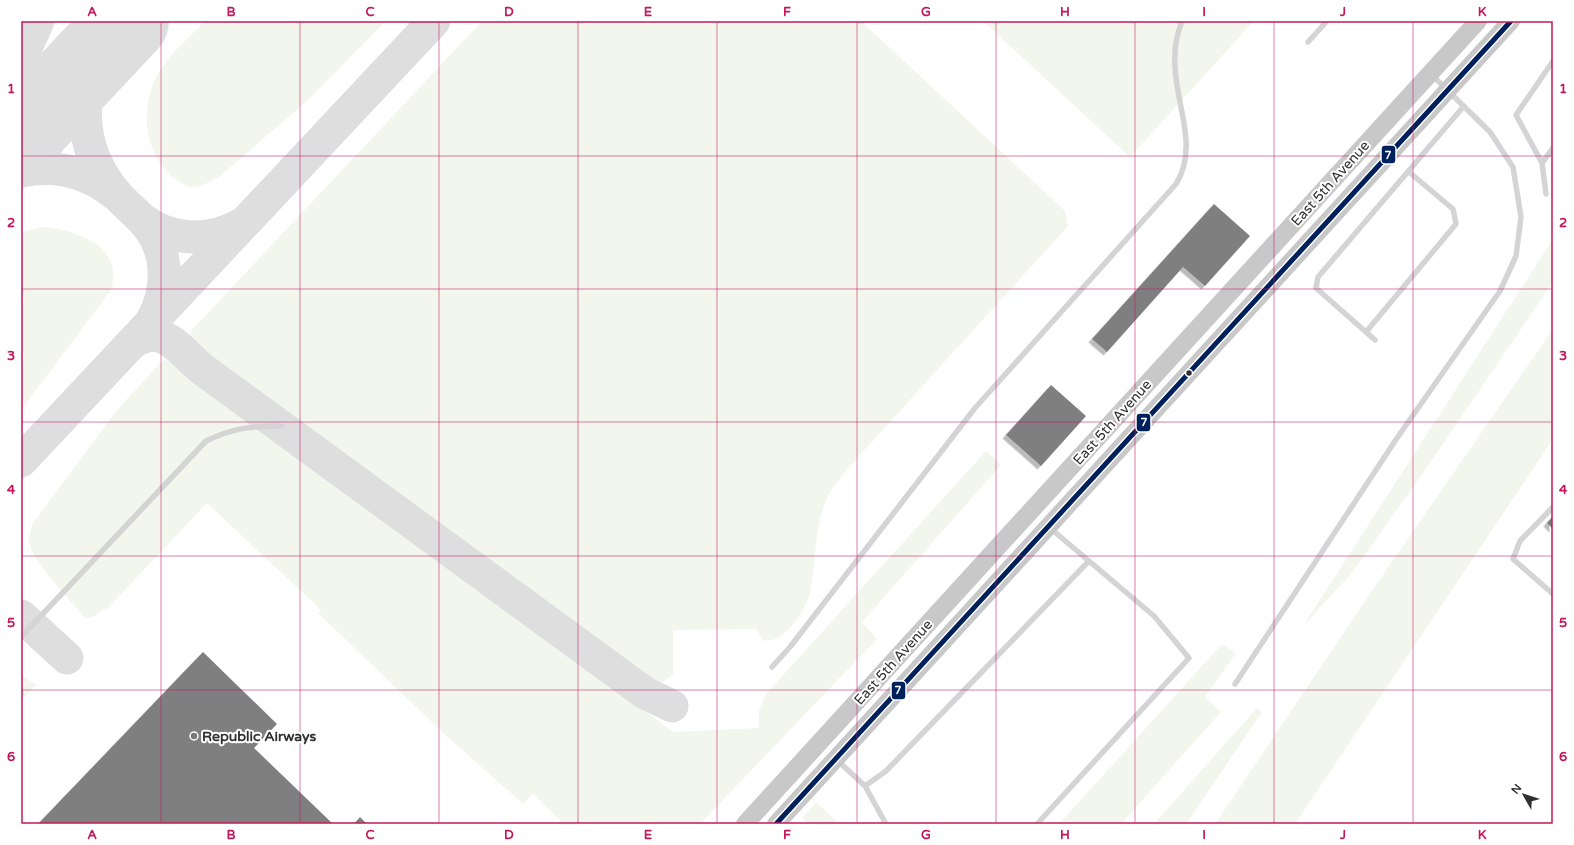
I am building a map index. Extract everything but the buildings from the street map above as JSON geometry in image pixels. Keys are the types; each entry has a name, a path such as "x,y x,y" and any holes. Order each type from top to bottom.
{"main road":[{"name":"East 5th Avenue","path":"745,824 1188,344 1478,21"},
{"name":"East 5th Avenue","path":"776,824 1049,526 1200,358 1511,21"}],"lane":[{"path":"772,667 790,647 975,408 1176,184 1186,166 1186,139 1174,67 1176,37 1182,21"},
{"path":"1308,42 1327,21"},
{"path":"1546,194 1542,163 1516,115 1553,61"},
{"path":"1235,684 1394,441 1500,291 1516,256 1521,217 1513,167 1490,132 1430,74"},
{"path":"1375,340 1316,288 1318,277 1464,106"},
{"path":"1542,163 1553,148"},
{"path":"1366,332 1456,224 1452,208 1409,172"},
{"path":"21,637 206,441 229,430 245,427 281,426"},
{"path":"1553,507 1520,541 1513,559 1553,594"},
{"path":"1037,824 1189,658 1154,616 1049,526"},
{"path":"865,786 886,771 1089,561"},
{"path":"836,759 865,786 886,824"}],"shaded area":[{"path":"205,21 386,21 308,100 220,176 203,185 191,187 182,184 170,175 155,155 148,131 148,106 150,94 158,73 177,49"},
{"path":"482,21 861,21 1065,211 1068,226 859,456 835,485 824,505 818,527 812,581 808,599 793,625 786,632 771,640 763,640 756,629 673,630 673,675 663,682 654,682 194,344 190,332"},
{"path":"983,21 1251,21 1252,23 1130,157"},
{"path":"44,227 71,232 96,244 105,252 111,262 113,275 111,290 21,410 21,232"},
{"path":"1553,239 1553,282 1423,473 1351,574 1303,626"},
{"path":"1553,329 1553,439 1295,824 1215,824 1376,585"},
{"path":"163,360 170,361 673,732 759,728 759,710 766,694 986,451 1001,465 862,622 877,639 700,824 564,824 533,794 523,804 439,729 318,613 321,610 207,503 107,609 103,609 96,615 86,619 63,593 44,570 31,549 29,539 33,523 117,410"},
{"path":"1222,644 1236,653 1205,697 1221,712 1121,824 1059,824"},
{"path":"21,675 36,685 21,701"},
{"path":"1257,708 1262,712 1186,824 1154,824"},
{"path":"816,802 839,824 808,824 802,818"}],"taxiway":[{"path":"21,59 38,21"},
{"path":"129,21 107,50 94,74 87,98 86,128 89,143 100,171 118,196 150,229 161,250 164,285 162,296 153,318"},
{"path":"21,461 434,21"},
{"path":"21,171 34,169 59,169 94,180 115,194"},
{"path":"142,219 154,227 166,232 192,237 218,234 242,224"},
{"path":"132,343 143,337 153,335 170,341 202,369 645,693 672,706"},
{"path":"21,616 67,658"}],"runway":[{"path":"21,135 128,21"}],"transit line":[{"name":"7","path":"776,824 1511,21"}],"place":[{"name":"Republic Airways","path":"194,736"}]}
